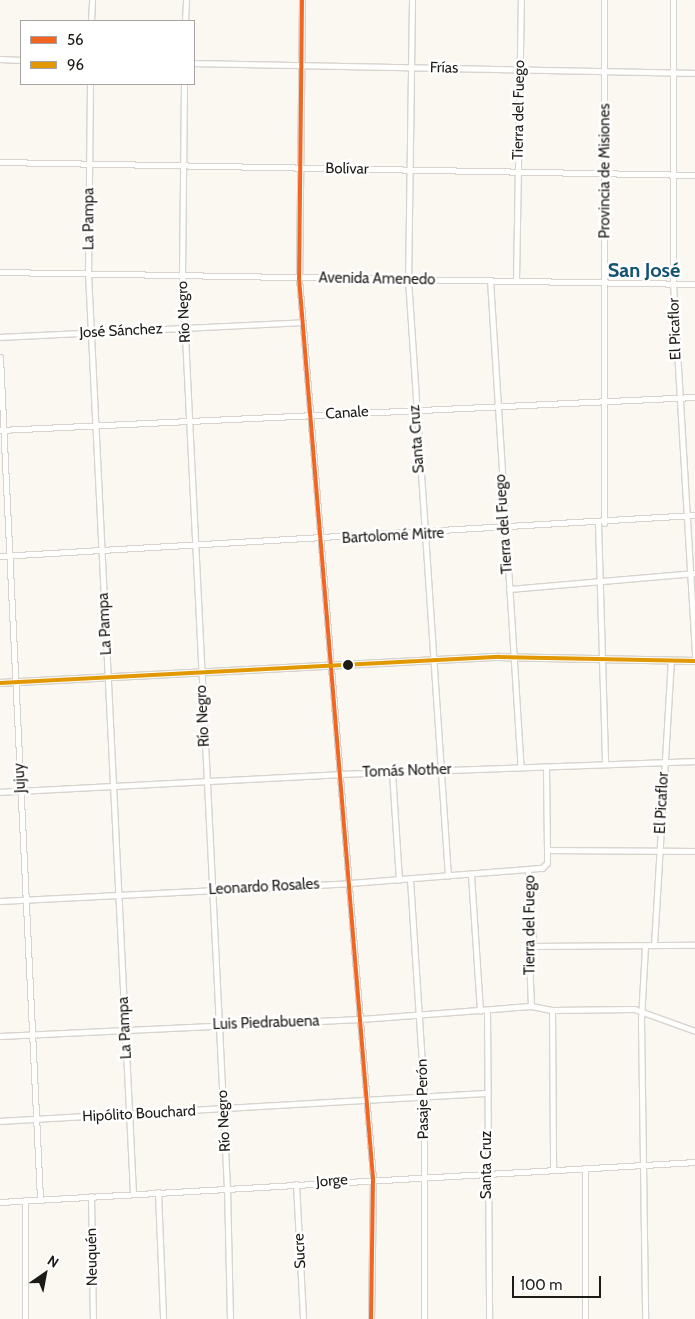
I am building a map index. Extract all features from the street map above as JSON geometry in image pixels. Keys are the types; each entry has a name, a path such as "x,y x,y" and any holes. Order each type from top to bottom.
{"street":[{"path":"92,0 92,20"},
{"path":"185,20 186,0"},
{"path":"302,0 299,278 373,1178 371,1319"},
{"name":"Santa Cruz","path":"412,0 408,279 414,408 448,876"},
{"name":"Tierra del Fuego","path":"516,280 521,0"},
{"name":"Provincia de Misiones","path":"604,0 605,173 601,523 605,764"},
{"name":"El Picaflor","path":"673,0 673,283 684,516 692,574 695,659"},
{"path":"0,60 20,60"},
{"name":"Frías","path":"195,63 695,73"},
{"name":"La Pampa","path":"90,85 88,273 120,894 133,1194"},
{"name":"Río Negro","path":"184,85 182,275 211,890 224,1110 230,1319"},
{"name":"Bolívar","path":"0,162 695,175"},
{"name":"Avenida Amenedo","path":"0,272 695,284"},
{"name":"Tierra del Fuego","path":"490,280 496,406 520,767"},
{"name":"José Sánchez","path":"0,337 302,322"},
{"name":"Jujuy","path":"0,357 2,430 38,1120 40,1199"},
{"name":"Canale","path":"2,430 414,408 695,397"},
{"name":"Bartolomé Mitre","path":"0,556 424,534 695,515"},
{"path":"509,589 602,583 692,574"},
{"path":"0,683 514,657 671,661 695,659"},
{"name":"El Picaflor","path":"654,945 671,661"},
{"name":"Tomás Nother","path":"0,792 341,774 695,762"},
{"name":"Tierra del Fuego","path":"531,1006 529,958 532,946 528,870 546,866 546,767"},
{"path":"392,772 399,880"},
{"path":"547,850 695,851"},
{"name":"Leonardo Rosales","path":"0,901 350,883 528,870"},
{"path":"471,874 480,1011"},
{"name":"Pasaje Perón","path":"410,879 421,1015 424,1098 424,1319"},
{"path":"532,946 695,945"},
{"path":"645,946 643,1011 645,1319"},
{"path":"531,1006 552,1010 643,1011 695,1031"},
{"name":"Luis Piedrabuena","path":"0,1036 361,1020 531,1006"},
{"path":"552,1010 553,1169"},
{"name":"Santa Cruz","path":"488,1011 487,1173 489,1319"},
{"name":"Hipólito Bouchard","path":"0,1121 367,1102 487,1093"},
{"name":"Jorge","path":"0,1202 373,1178 695,1162"},
{"path":"585,1168 585,1319"},
{"name":"Sucre","path":"296,1184 303,1319"},
{"path":"158,1192 163,1319"},
{"name":"Neuquén","path":"90,1196 94,1319"},
{"path":"26,1200 26,1319"}],"transit line":[{"name":"56","path":"302,0 299,278 373,1178 371,1319"},
{"name":"96","path":"0,683 499,657 695,661"}],"district":[{"name":"San José","path":"644,270"}]}
